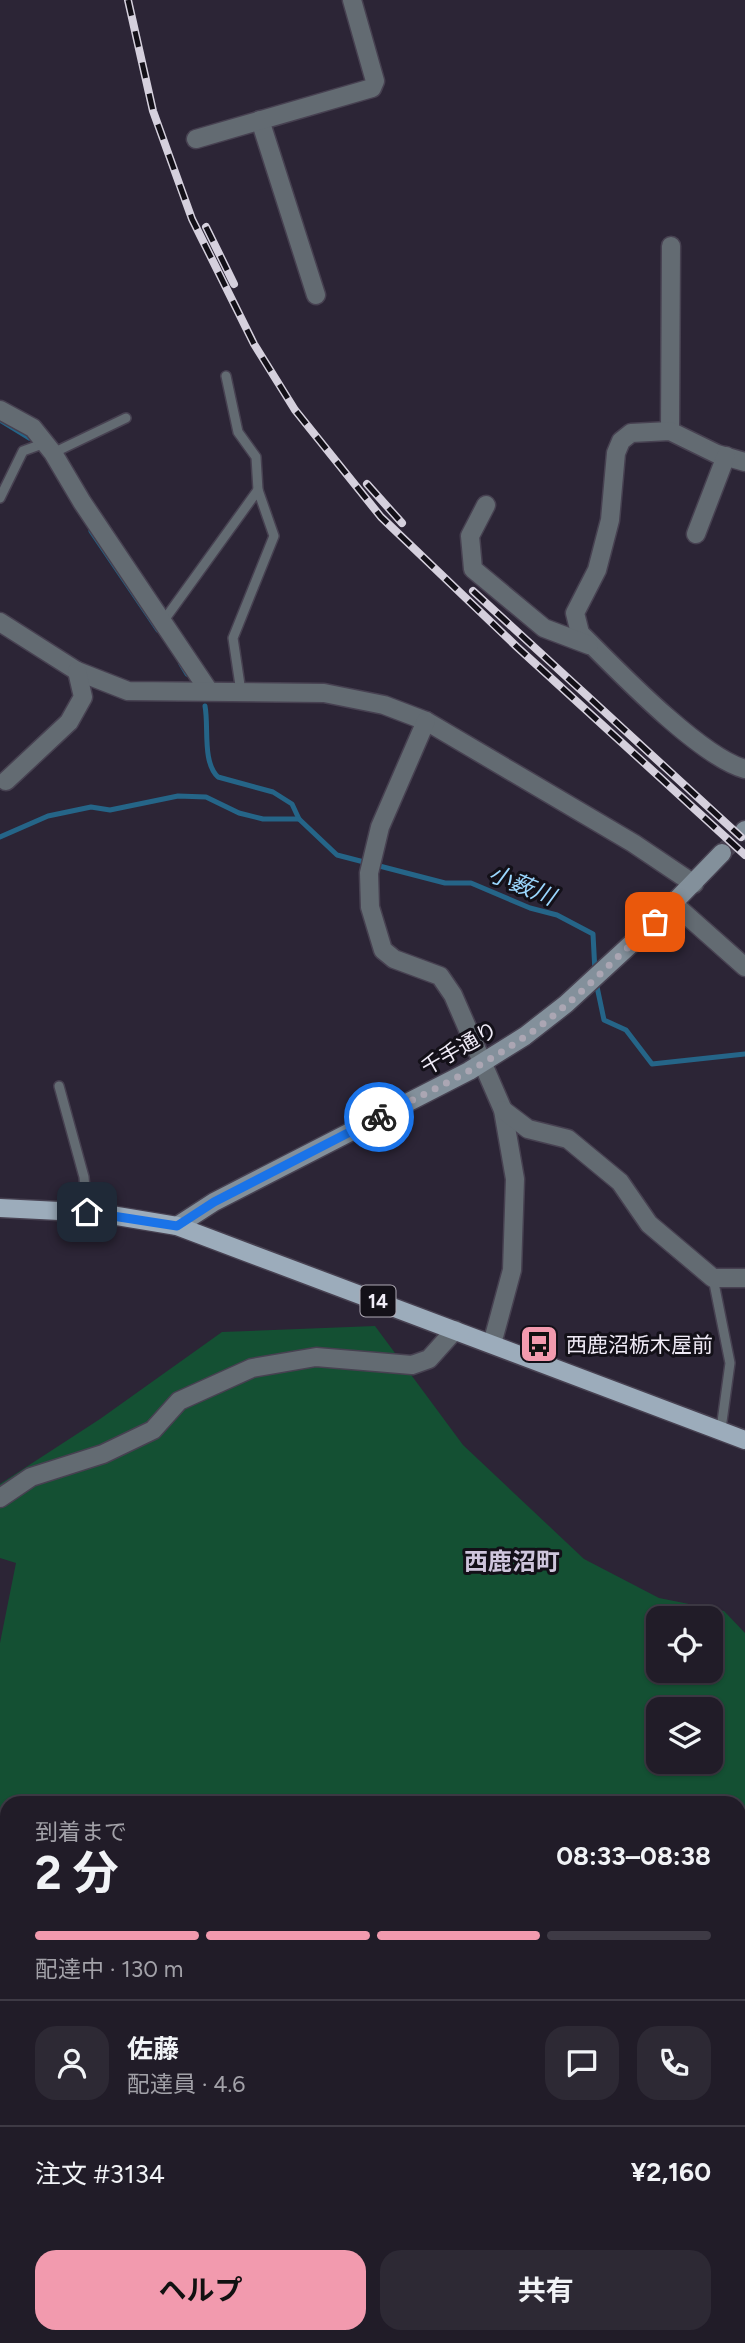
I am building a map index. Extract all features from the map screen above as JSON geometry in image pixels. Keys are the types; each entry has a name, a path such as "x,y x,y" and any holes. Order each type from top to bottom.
{"main road":[{"name":"14","path":"0,1208 87,1212 177,1226 745,1440"}],"street":[{"path":"196,139 372,88 375,81 352,0"},
{"path":"260,120 316,295"},
{"path":"670,430 671,246"},
{"path":"0,410 33,428 49,448 82,502 209,691"},
{"path":"745,462 670,430 631,433 621,440 616,453 610,520 597,570 575,613 580,633 687,733 729,765 745,769"},
{"path":"696,534 726,456"},
{"path":"486,505 470,536 473,569 544,628 595,648"},
{"path":"0,622 77,671 128,691 324,693 384,705 426,721 633,843 694,884"},
{"path":"6,781 69,722 83,697 77,671"},
{"path":"426,721 380,827 369,873 370,907 383,950 394,959 440,976 453,995 484,1060 503,1110 515,1179 512,1270 492,1344"},
{"name":"千手通り","path":"177,1226 214,1202 525,1036 566,1004 674,904 722,853"},
{"path":"674,904 745,967"},
{"path":"503,1110 528,1129 568,1139 621,1182 649,1224 713,1278 745,1278"},
{"path":"0,1497 32,1477 103,1454 153,1430 178,1401 252,1368 316,1357 412,1365 429,1359 455,1330"}],"lane":[{"path":"226,376 238,432 256,457 258,490 274,536 233,638 241,692"},
{"path":"0,498 23,451 49,448 126,418"},
{"path":"162,623 258,490"},
{"path":"59,1086 84,1177 87,1212"},
{"path":"713,1278 730,1363 721,1429"}],"green space":[{"path":"375,1326 463,1445 584,1559 659,1598 699,1606 646,1606 646,1683 723,1683 723,1611 745,1633 745,1796 0,1796 0,1643 16,1563 0,1558 0,1484 100,1419 222,1332"}],"waterway":[{"path":"0,420 29,438"},
{"path":"91,531 158,630"},
{"path":"181,664 187,674"},
{"name":"小薮川","path":"205,706 208,753 213,771 218,777 273,792 292,804 299,819 337,855 445,883 471,883 530,908 557,915 593,934 595,972"},
{"path":"0,837 48,816 91,807 110,810 178,796 206,797 239,813 263,819 299,819"},
{"name":"小薮川","path":"596,982 604,1020 626,1030 652,1064 745,1054"}],"tunnel":[{"path":"722,853 744,831"}],"railway":[{"path":"128,0 153,111 192,219 254,344 295,410 381,517 517,647 745,855"},
{"path":"206,227 234,284"},
{"path":"367,484 402,523"},
{"path":"473,591 741,837"}],"way so far":[{"path":"379,1117 469,1070 525,1036 566,1004 655,922"}],"place":[{"name":"西鹿沼栃木屋前","path":"539,1344"}],"district":[{"name":"西鹿沼町","path":"512,1561"}],"route":[{"path":"87,1212 177,1226 214,1202 379,1117"}]}
